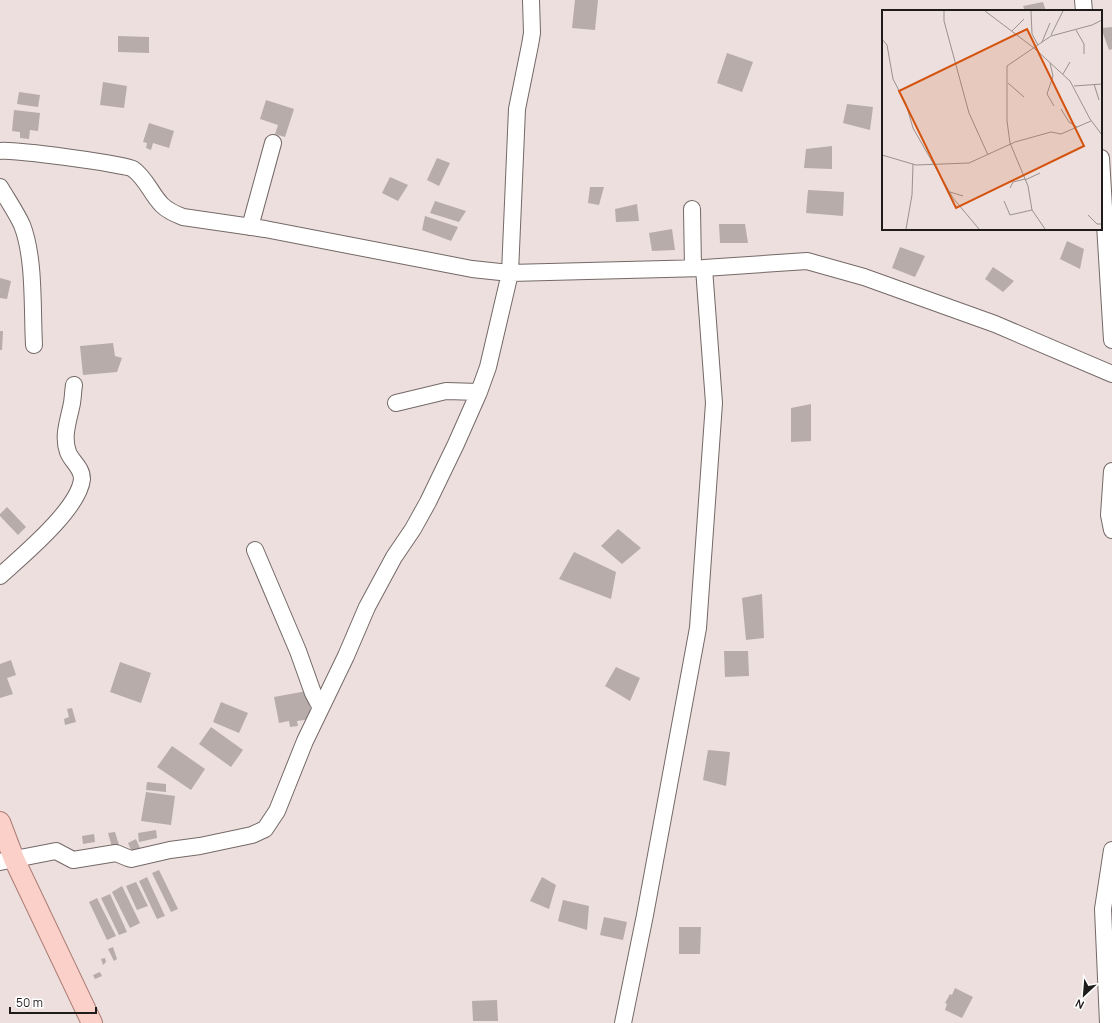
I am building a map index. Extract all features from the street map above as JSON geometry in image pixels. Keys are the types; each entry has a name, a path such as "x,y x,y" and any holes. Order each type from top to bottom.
{"main road":[{"path":"0,822 7,860 92,1023"}],"street":[{"path":"7,860 56,851 73,860 116,853 130,859 170,850 200,846 258,832 265,829 278,810 305,741 346,656 373,594 428,502 456,444 479,392 488,367 510,273 517,109 532,33 531,0"},
{"path":"1083,0 1084,10"},
{"path":"250,227 273,143"},
{"path":"0,151 84,160 131,168 138,174 161,204 171,212 183,217 250,227 472,269 510,273 699,268 807,261 864,277 995,324 1112,374"},
{"path":"1102,175 1112,340"},
{"path":"0,187 22,225 28,248 32,278 34,345"},
{"path":"623,1023 698,628 714,404 692,210"},
{"path":"0,576 58,522 77,494 82,478 78,467 68,452 66,436 74,385"},
{"path":"396,404 446,391 479,392"},
{"path":"1112,471 1109,515 1112,530"},
{"path":"255,550 295,645 313,693 321,708"},
{"path":"1108,1023 1102,909 1112,850"}],"building":[{"path":"575,0 598,0 595,30 572,28"},
{"path":"1043,2 1046,10 1025,10 1023,6"},
{"path":"1112,27 1112,49 1109,50 1102,28"},
{"path":"118,36 149,37 149,53 118,52"},
{"path":"727,53 753,62 742,92 717,83"},
{"path":"103,82 127,86 124,108 100,105"},
{"path":"19,92 40,95 38,107 17,104"},
{"path":"266,100 294,109 285,137 275,134 278,125 260,119"},
{"path":"847,104 873,107 870,130 843,123"},
{"path":"14,110 40,113 38,131 30,130 29,139 20,138 20,132 12,131"},
{"path":"149,123 174,131 169,148 153,143 151,150 146,148 147,143 143,142"},
{"path":"832,146 832,169 804,168 806,149"},
{"path":"437,158 450,163 439,186 427,180"},
{"path":"390,177 408,185 398,201 382,193"},
{"path":"590,187 604,187 599,205 588,203"},
{"path":"808,190 844,192 843,216 806,213"},
{"path":"435,201 466,211 459,222 430,213"},
{"path":"637,204 639,221 616,222 615,209"},
{"path":"425,216 458,227 451,241 422,230"},
{"path":"719,224 745,224 748,243 720,243"},
{"path":"672,229 675,250 652,251 649,233"},
{"path":"1067,241 1084,249 1080,269 1060,259"},
{"path":"900,247 925,256 915,277 892,268"},
{"path":"993,267 1014,281 1003,292 985,279"},
{"path":"0,278 11,281 7,299 0,298"},
{"path":"0,331 3,331 2,350 0,350"},
{"path":"113,343 115,356 122,358 117,372 83,375 80,346"},
{"path":"811,404 811,441 791,442 791,408"},
{"path":"7,507 26,527 18,535 0,516 0,514"},
{"path":"618,529 641,548 622,564 601,546"},
{"path":"574,552 616,572 611,599 559,579"},
{"path":"762,594 764,638 746,640 742,598"},
{"path":"724,651 748,651 749,676 725,677"},
{"path":"11,660 16,675 7,678 13,694 0,698 0,664"},
{"path":"120,662 151,673 141,703 110,692"},
{"path":"616,667 640,678 630,701 605,686"},
{"path":"307,691 312,719 297,721 298,726 290,727 289,721 279,723 274,697"},
{"path":"221,702 248,713 239,733 213,722"},
{"path":"72,708 76,722 65,725 64,719 69,717 67,709"},
{"path":"211,727 243,750 231,767 199,744"},
{"path":"172,746 205,769 191,790 157,767"},
{"path":"708,750 730,752 726,786 703,780"},
{"path":"147,782 166,784 166,792 146,790"},
{"path":"146,792 175,796 171,825 141,821"},
{"path":"156,830 157,838 139,842 138,833"},
{"path":"115,832 119,845 112,847 108,833"},
{"path":"94,834 95,842 83,844 82,836"},
{"path":"136,839 140,848 132,852 128,843"},
{"path":"159,870 178,909 171,912 152,873"},
{"path":"147,877 165,916 157,919 139,881"},
{"path":"542,877 556,885 549,909 530,901"},
{"path":"136,882 148,906 137,910 126,886"},
{"path":"122,886 140,923 130,928 112,892"},
{"path":"110,894 127,932 119,935 101,898"},
{"path":"97,898 116,936 107,940 89,902"},
{"path":"563,900 589,906 587,930 558,921"},
{"path":"604,917 627,922 623,940 600,935"},
{"path":"679,927 701,927 700,954 679,954"},
{"path":"113,947 117,959 114,961 108,949"},
{"path":"105,958 106,962 103,965 101,959"},
{"path":"100,972 102,976 95,979 93,975"},
{"path":"955,988 973,997 962,1018 945,1010 947,1004 945,1003 950,994 952,995"},
{"path":"497,1000 498,1021 473,1021 472,1001"}]}
